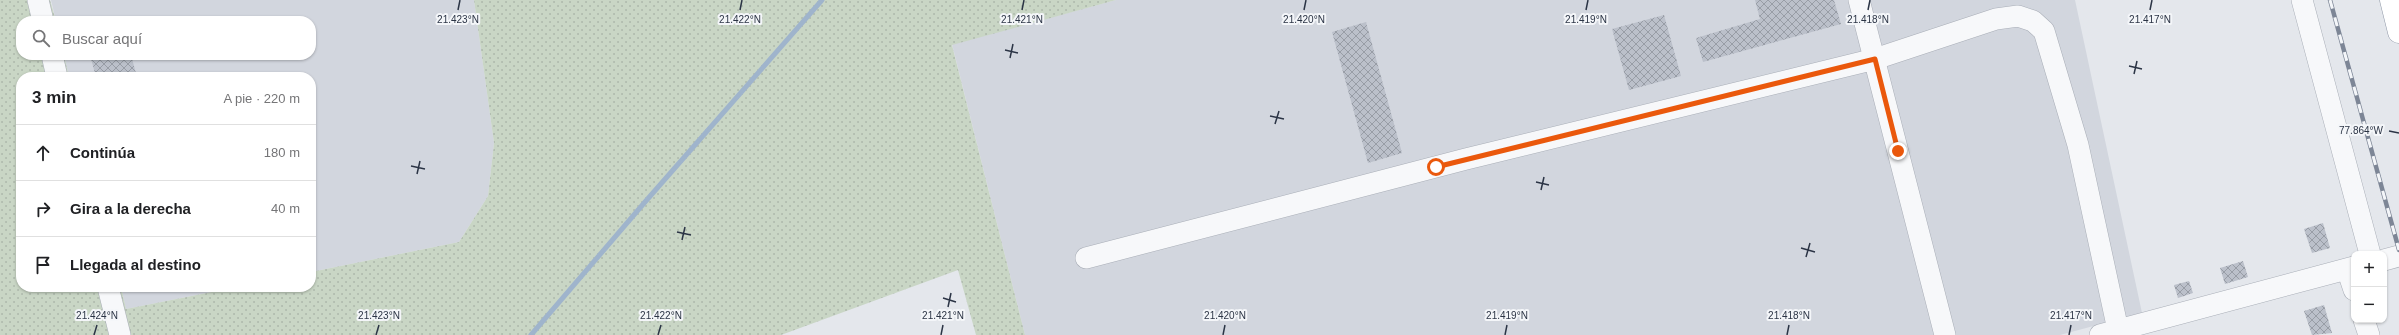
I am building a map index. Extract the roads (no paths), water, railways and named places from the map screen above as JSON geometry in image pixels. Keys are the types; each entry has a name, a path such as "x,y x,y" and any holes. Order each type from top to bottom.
{"street":[{"path":"38,0 43,16"},
{"path":"1859,0 1946,335"},
{"path":"2302,0 2369,251"},
{"path":"1086,258 1466,159 1875,59 1996,19 2018,16 2033,20 2044,32 2078,145 2109,333 2351,268"},
{"path":"53,60 56,72"},
{"path":"2387,259 2399,256"},
{"path":"109,292 120,335"},
{"path":"2365,323 2369,335"}],"waterway":[{"path":"531,335 822,0"}],"railway":[{"path":"2330,0 2399,250"}]}
